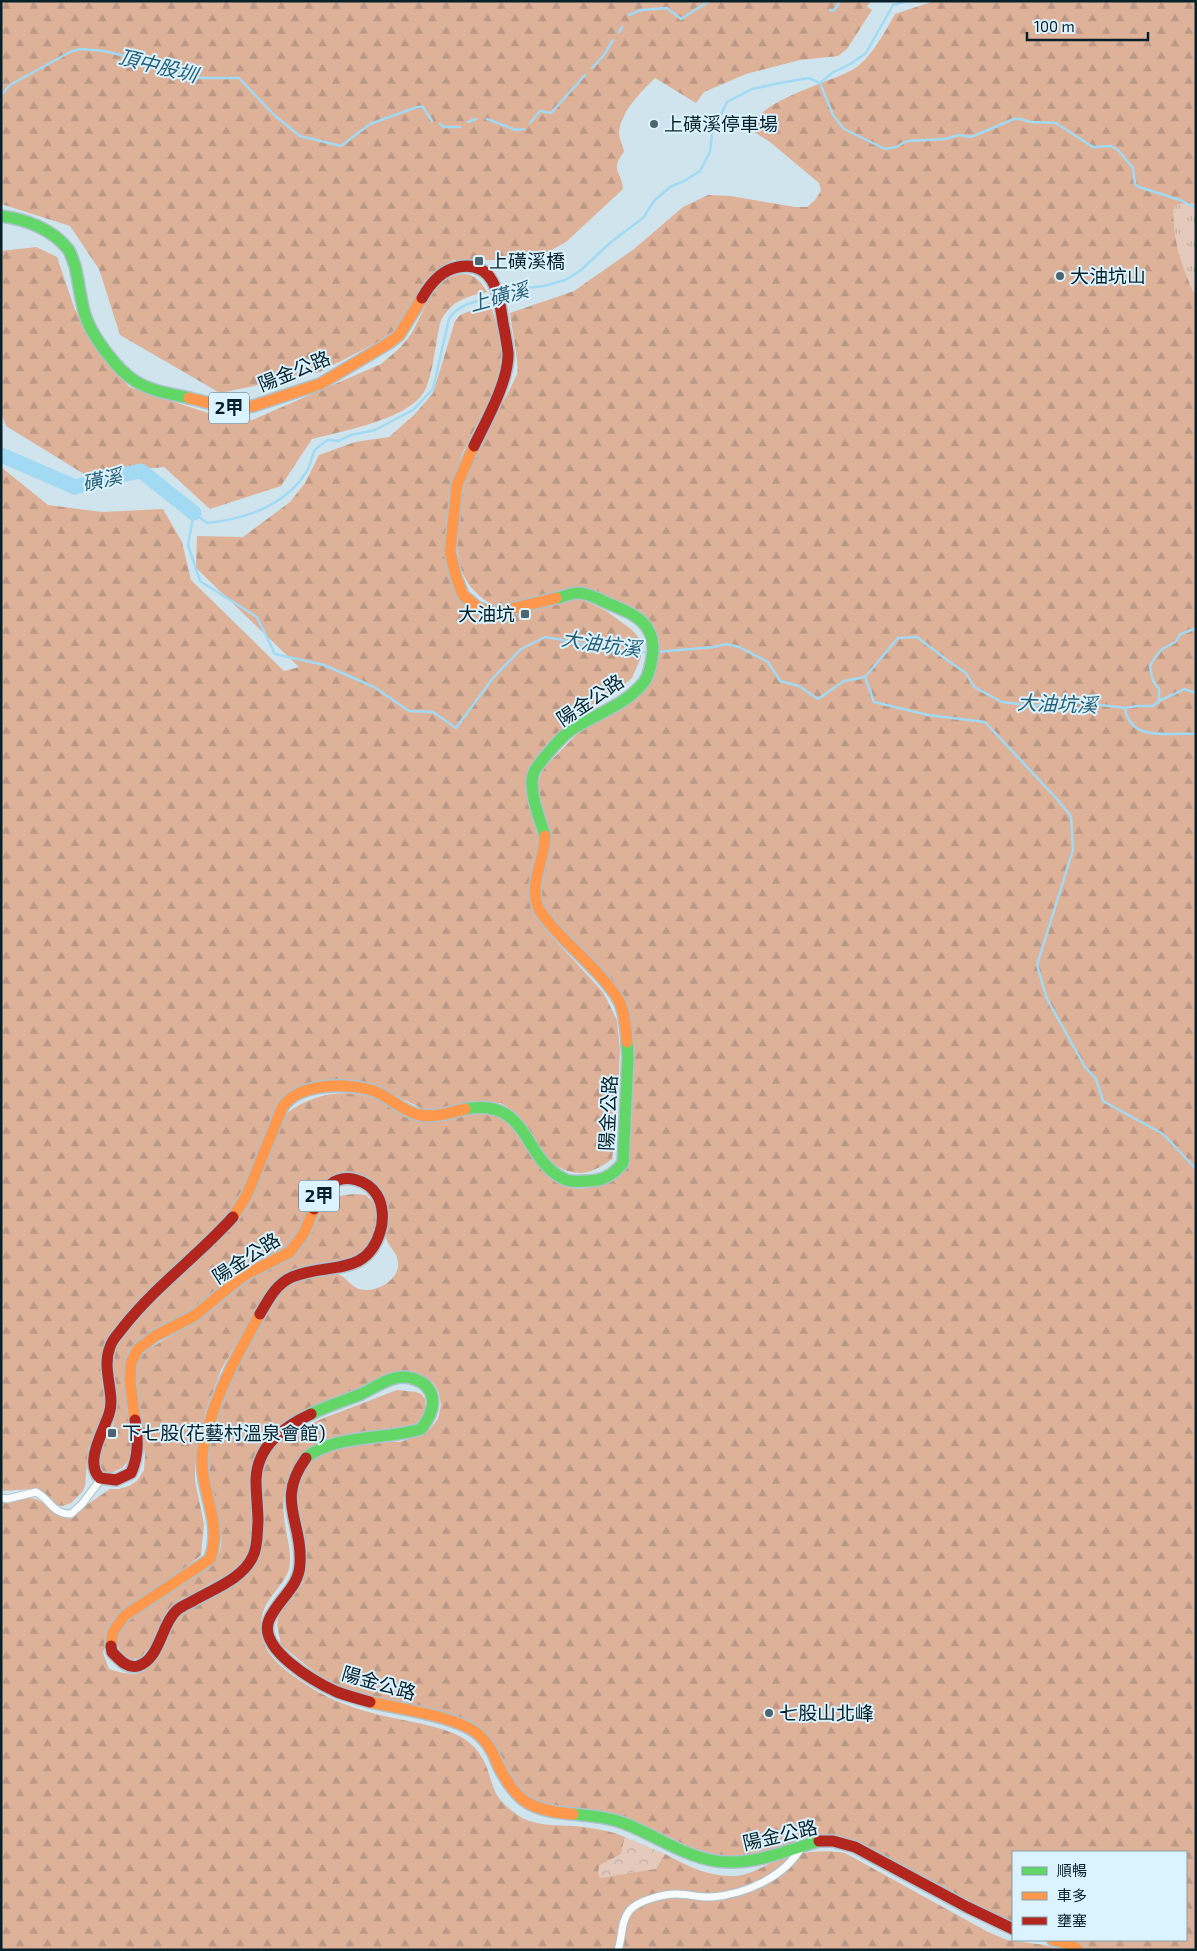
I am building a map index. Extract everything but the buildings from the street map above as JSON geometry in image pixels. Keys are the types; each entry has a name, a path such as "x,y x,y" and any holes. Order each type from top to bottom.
{"main road":[{"name":"陽金公路","path":"1,216 18,218 33,224 56,238 69,250 75,267 86,316 98,339 122,371 136,382 158,390 229,408 253,406 320,384 389,343 399,335 412,318 428,288 439,276 452,268 469,265 478,267 488,275 496,286 508,354 506,376 457,485 450,552 463,595 478,608 494,613 578,593 586,595 632,614 646,625 652,634 654,646 652,660 645,681 627,700 570,731 543,759 534,772 532,785 545,838 535,889 538,908 551,925 608,986 619,1001 626,1027 628,1057 623,1163 614,1173 604,1179 566,1181 550,1168 511,1117 491,1107 432,1117 423,1116 417,1115 379,1093 361,1086 341,1085 314,1089 287,1101 280,1112 247,1195 232,1218 135,1313 110,1345 107,1357 107,1370 111,1409 93,1458 92,1466 101,1479 121,1480 131,1475 139,1458 130,1371 137,1350 158,1334 187,1320 238,1279 290,1252 301,1241 310,1223 320,1193 331,1183 341,1178 365,1183 376,1192 381,1204 383,1218 379,1239 368,1257 352,1265 291,1278 272,1294 232,1362 215,1405 204,1443 203,1475 215,1528 214,1550 210,1559 124,1616 116,1624 110,1639 112,1652 127,1666 136,1666 144,1663 153,1653 168,1622 176,1611 231,1579 253,1558 258,1537 256,1469 262,1453 272,1440 286,1428 300,1420 387,1380 401,1377 413,1378 429,1389 432,1395 432,1412 421,1428 401,1435 328,1443 302,1461 296,1473 291,1487 290,1502 300,1569 298,1581 284,1601 271,1614 268,1621 267,1634 272,1645 292,1664 322,1684 340,1692 437,1718 475,1732 490,1747 502,1776 511,1790 528,1804 562,1814 608,1818 627,1824 691,1853 716,1861 740,1863 824,1840 855,1847 967,1908 1012,1930"},
{"path":"1057,1941 1070,1944 1078,1950"}],"street":[{"path":"1,1498 6,1499 36,1492 46,1498 60,1514 71,1514 82,1504 101,1479"},
{"path":"618,1950 622,1922 638,1904 676,1894 710,1897 739,1892 769,1879 796,1857 802,1845"}],"green space":[{"path":"1,1 871,1 867,7 872,10 847,49 838,56 800,60 746,74 704,92 696,103 655,78 632,102 620,125 619,135 624,152 617,163 617,167 623,189 566,242 550,251 532,257 502,260 453,260 441,267 422,290 391,335 320,372 220,393 120,335 99,269 70,226 1,204"},
{"path":"934,1 1196,1 1196,203 1180,204 1173,208 1179,254 1196,298 1196,1950 1085,1950 1070,1941 1187,1941 1187,1851 1012,1851 1012,1925 832,1835 817,1836 793,1842 751,1857 717,1858 675,1841 544,1806 515,1790 484,1734 328,1683 281,1645 277,1625 280,1610 303,1582 304,1569 295,1501 297,1488 303,1473 313,1460 330,1450 374,1441 400,1442 420,1435 430,1429 438,1419 441,1405 439,1393 434,1383 417,1376 385,1378 266,1444 249,1556 231,1572 180,1601 168,1612 149,1648 140,1658 128,1659 120,1651 119,1637 125,1623 138,1610 207,1566 217,1557 220,1550 221,1535 210,1477 211,1443 226,1395 237,1368 262,1318 275,1299 291,1282 310,1276 336,1273 344,1277 353,1286 366,1290 385,1284 391,1280 398,1269 396,1255 386,1238 386,1215 377,1189 336,1177 293,1246 166,1327 141,1338 132,1348 125,1370 132,1436 130,1459 122,1468 111,1473 101,1471 98,1466 98,1459 103,1444 113,1427 117,1397 112,1372 113,1351 117,1342 138,1316 232,1224 286,1114 298,1106 324,1095 352,1094 379,1100 416,1119 426,1122 490,1114 508,1122 542,1167 550,1176 564,1186 580,1189 587,1188 609,1181 622,1172 626,1008 546,914 542,905 541,893 550,833 539,801 537,786 545,767 580,731 631,703 649,684 654,627 593,592 499,608 488,602 477,593 464,577 458,556 457,524 463,490 479,445 517,374 510,313 574,291 634,249 683,207 708,195 730,196 795,207 807,207 821,191 819,183 770,142 751,130 756,119 779,101 854,69 872,52 895,14"},
{"path":"1196,203 1196,298 1179,254 1173,208 1180,204"},
{"path":"36,247 57,257 75,310 129,387 220,417 252,420 381,364 408,338 431,296 445,280 454,276 468,274 475,277 487,292 459,301 444,316 440,323 426,388 419,399 392,416 358,428 312,439 281,486 210,509 164,467 84,474 6,426 1,413 1,251"},
{"path":"490,303 498,329 501,352 500,378 463,452 453,483 455,584 485,614 574,598 582,599 606,611 631,629 639,638 641,645 641,657 632,678 606,700 591,709 558,740 528,780 526,790 539,833 532,884 534,909 544,928 603,992 617,1020 620,1050 616,1129 612,1159 597,1168 583,1173 569,1171 553,1164 506,1106 501,1103 427,1111 369,1084 292,1095 245,1194 225,1219 144,1297 111,1336 105,1414 88,1449 85,1486 82,1492 71,1503 63,1506 55,1505 42,1492 32,1489 1,1491 1,467 48,505 102,512 163,509 182,542 191,580 284,671 299,667 196,568 197,536 243,537 290,502 305,483 319,455 355,442 389,437 414,415 433,393 455,321 460,315"},
{"path":"366,1195 377,1206 380,1218 367,1252 353,1260 317,1268 265,1299 237,1342 221,1370 205,1413 195,1458 195,1481 204,1524 201,1555 172,1579 118,1614 109,1626 103,1653 109,1669 127,1674 140,1673 145,1670 161,1652 161,1648 177,1617 248,1570 260,1467 280,1438 292,1431 397,1390 416,1392 425,1399 425,1414 419,1424 408,1430 349,1438 290,1472 283,1505 290,1556 289,1569 282,1583 268,1601 262,1616 261,1625 261,1633 268,1652 282,1667 315,1690 354,1708 432,1726 453,1733 467,1741 481,1756 499,1798 510,1809 528,1821 600,1830 625,1837 621,1854 599,1866 655,1869 665,1854 688,1866 705,1872 721,1876 736,1876 747,1874 782,1859 800,1854 818,1851 845,1853 988,1932 1007,1940 1045,1945 1062,1950 1,1950 1,1501 23,1498 34,1499 43,1502 55,1514 70,1516 110,1489 119,1489 137,1481 144,1470 145,1455 134,1376 142,1356 147,1350 197,1320 233,1288 304,1241 314,1226 320,1211 340,1196"},
{"path":"625,1837 665,1854 656,1869 600,1878 598,1873 599,1866 621,1854"}],"waterway":[{"name":"頂中股圳","path":"629,15 641,10 667,8 681,19 709,1"},
{"name":"頂中股圳","path":"830,10 833,11 839,1"},
{"name":"上磺溪","path":"502,295 519,289 544,286 565,280 580,271 611,242 643,218 654,201 670,187 700,171 710,152 712,133 727,102 752,89 780,83 809,78 820,83 832,73 852,63 866,53 893,5 908,1"},
{"name":"頂中股圳","path":"619,32 622,27"},
{"name":"頂中股圳","path":"592,68 604,55 613,40"},
{"name":"頂中股圳","path":"3,93 10,85 72,51 81,49 104,51 164,65 196,78 239,78 274,115 300,136 341,146 370,124 417,107 423,107 432,121"},
{"name":"頂中股圳","path":"530,123 540,111 551,113 585,75"},
{"path":"820,83 833,115 844,129 885,149 896,147 907,141 945,139 959,135 971,137 1014,119 1056,123 1093,147 1111,146 1118,150 1133,168 1135,184 1139,187 1180,200 1196,208"},
{"name":"頂中股圳","path":"468,122 476,119"},
{"name":"頂中股圳","path":"487,119 516,130 524,129"},
{"name":"頂中股圳","path":"440,124 444,127 460,127"},
{"name":"大油坑溪","path":"496,296 470,303 453,313 449,319 433,389 413,410 375,430 351,435 338,441 328,440 315,450 308,469 298,483 276,502 263,509 236,518 207,523 194,513 188,545 200,581 257,617 275,654 324,665 374,687 409,711 433,712 456,728 493,678 521,649 545,637 635,653 650,652"},
{"name":"磺溪","path":"1,455 75,487 141,471 194,513"},
{"path":"1159,700 1159,689 1153,681 1150,667 1153,660 1161,650 1175,642 1181,634 1196,628"},
{"name":"大油坑溪","path":"656,652 714,647 726,644 739,647 768,662 780,681 799,686 818,699 844,681 865,677 898,638 917,637 966,673 974,687 1002,702 1034,706 1061,700 1125,708 1153,706 1184,689 1196,693"},
{"path":"865,677 874,702 928,715 985,722 1071,816 1073,850 1037,965 1047,999 1085,1067 1096,1079 1103,1101 1163,1134 1196,1169"},
{"name":"大油坑溪","path":"1125,708 1128,719 1135,727 1143,731 1164,734 1196,734"}],"traffic: fast":[{"path":"1,216 29,222 38,226 62,242 68,249 75,266 88,323 99,342 120,369 135,381 147,387 189,398"},
{"path":"545,836 533,793 532,785 535,770 561,738 580,724 619,704 644,682 652,661 653,646 648,628 635,616 626,611 582,593 556,598"},
{"path":"465,1109 486,1108 502,1112 514,1121 550,1170 564,1179 576,1182 593,1181 603,1178 611,1174 623,1163 627,1042"},
{"path":"306,1458 318,1450 345,1441 421,1429 427,1421 433,1403 431,1393 425,1385 409,1377 402,1377 394,1378 359,1395 311,1414"},
{"path":"573,1814 600,1817 619,1822 638,1829 676,1848 715,1861 741,1862 752,1860 819,1841"}],"traffic: slow":[{"path":"189,398 229,408 253,406 320,384 389,343 399,335 422,298"},
{"path":"474,446 457,485 450,552 463,595 478,608 494,613 556,598"},
{"path":"545,836 543,853 536,878 535,895 537,904 541,913 550,924 614,993 623,1010 627,1042"},
{"path":"233,1217 247,1195 282,1108 289,1099 300,1093 325,1086 353,1087 376,1092 409,1111 420,1115 437,1115 465,1109"},
{"path":"135,1420 130,1381 131,1363 138,1349 155,1336 194,1316 243,1276 290,1252 304,1233 314,1209"},
{"path":"111,1646 113,1632 124,1616 210,1559 214,1533 203,1471 203,1447 224,1383 260,1314"},
{"path":"370,1702 438,1717 474,1731 489,1746 505,1778 519,1796 536,1807 559,1813 573,1814"},
{"path":"1057,1941 1070,1944 1078,1950"}],"traffic: jam":[{"path":"422,298 441,274 458,267 470,266 480,269 487,275 493,282 497,292 508,353 507,364 505,376 496,401 474,446"},
{"path":"260,1314 273,1293 286,1280 305,1273 344,1266 355,1262 374,1247 380,1232 382,1213 381,1203 368,1185 349,1179 337,1181 326,1189 314,1209"},
{"path":"135,1420 137,1447 131,1473 116,1480 100,1478 96,1472 94,1456 111,1407 107,1364 114,1338 137,1310 233,1217"},
{"path":"111,1646 112,1652 127,1665 134,1667 145,1662 156,1649 171,1617 176,1611 227,1583 242,1571 253,1556 257,1543 256,1480 261,1457 273,1439 291,1425 311,1414"},
{"path":"306,1458 297,1473 292,1487 291,1499 300,1549 299,1572 292,1587 269,1620 268,1631 271,1642 279,1653 315,1681 337,1692 370,1702"},
{"path":"819,1841 833,1841 855,1847 967,1907 1012,1929"}],"place":[{"name":"上磺溪停車場","path":"654,124"},
{"name":"上磺溪橋","path":"479,261"},
{"name":"大油坑山","path":"1060,276"},
{"name":"大油坑","path":"525,614"},
{"name":"下七股(花藝村溫泉會館)","path":"112,1433"},
{"name":"七股山北峰","path":"769,1713"}]}
